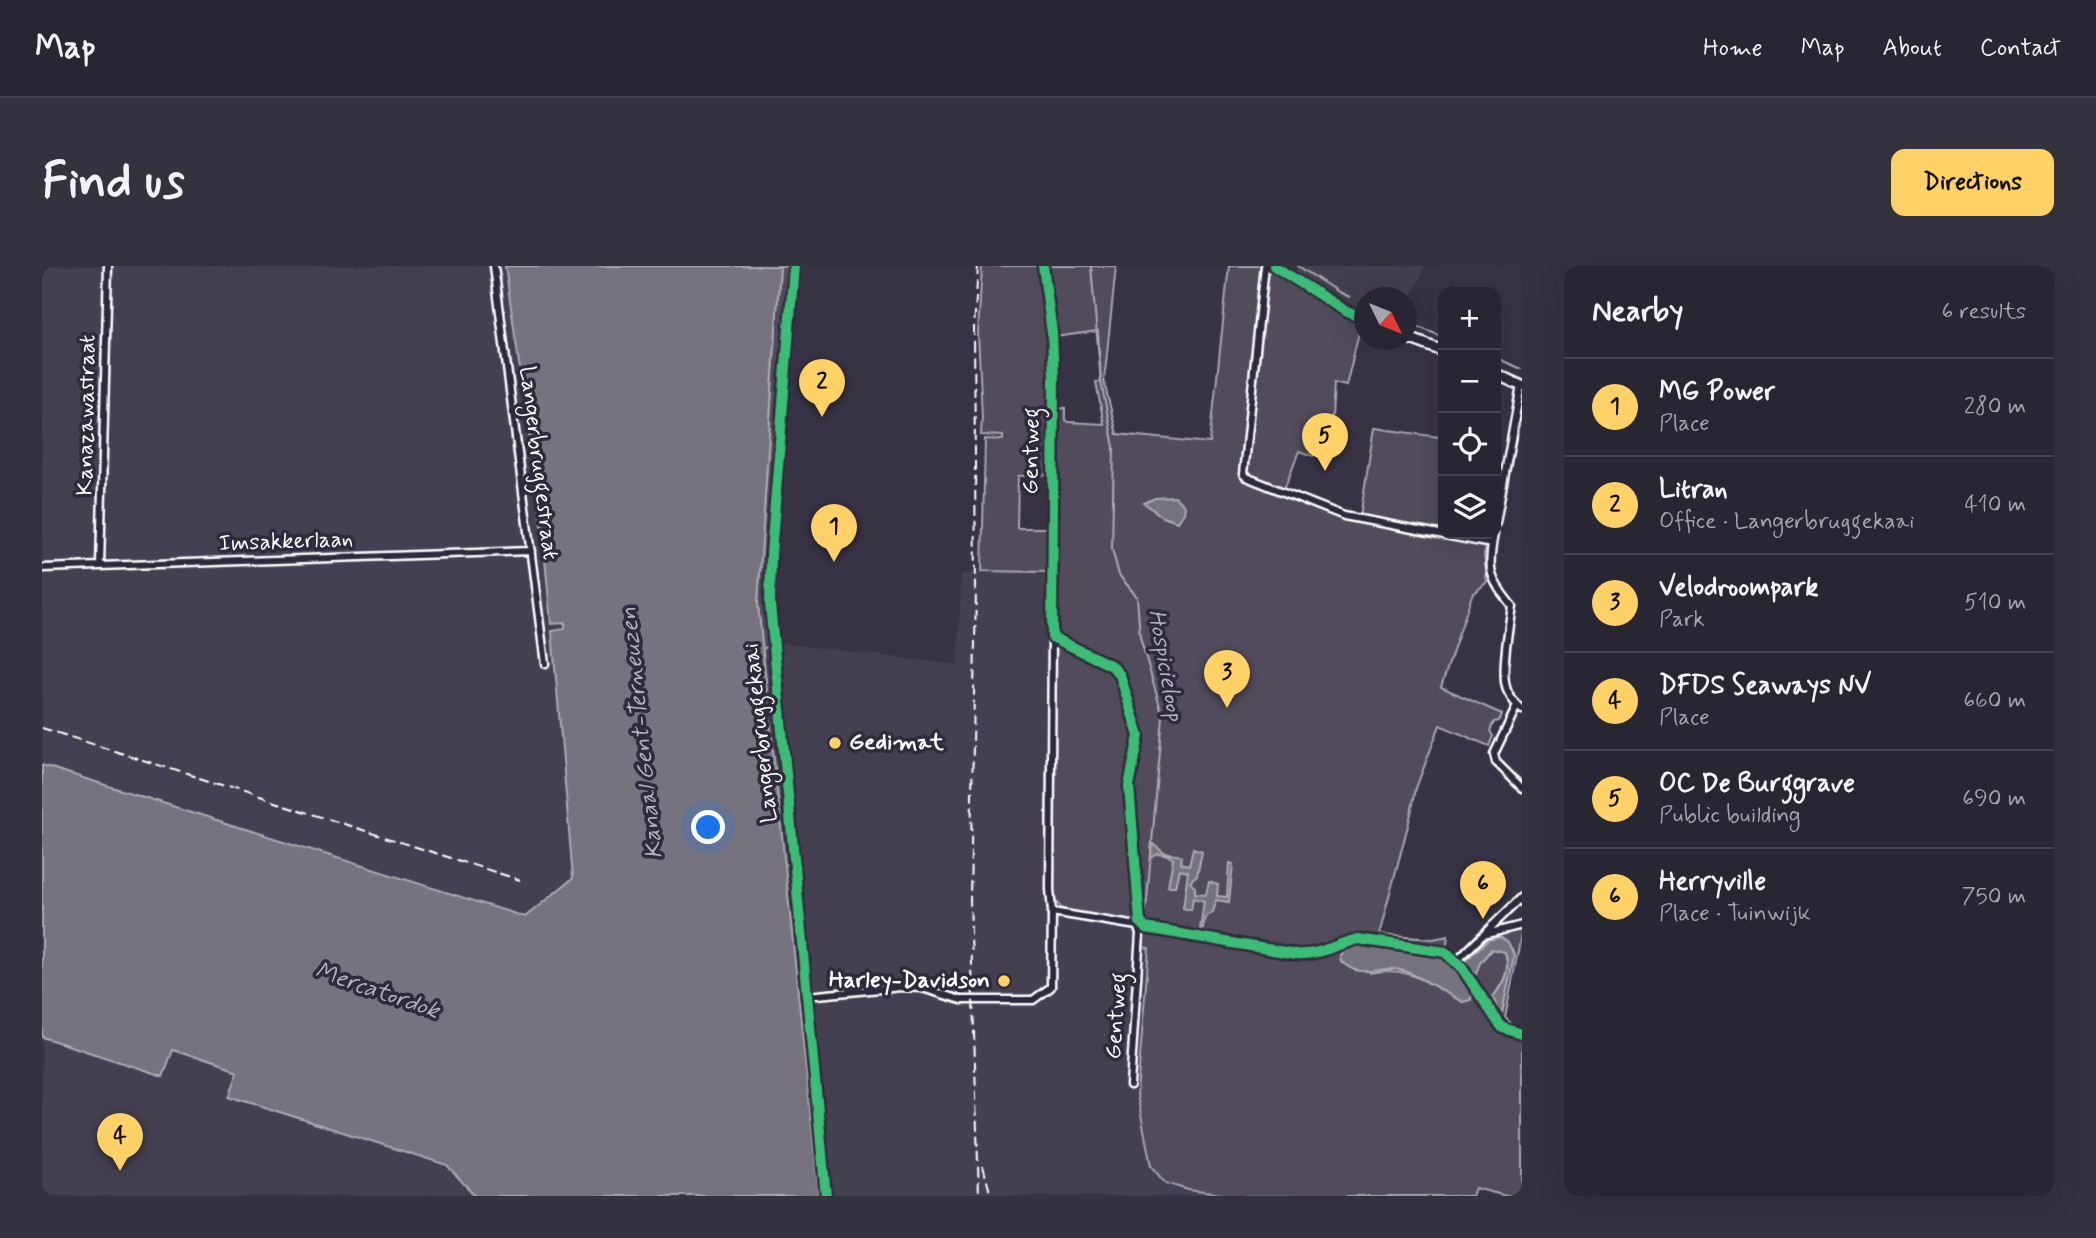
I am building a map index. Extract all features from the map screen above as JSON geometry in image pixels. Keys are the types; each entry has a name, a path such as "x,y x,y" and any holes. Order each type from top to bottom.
{"main road":[{"name":"Langerbruggekaai","path":"794,266 771,554 770,604 826,1196"},
{"path":"1274,266 1354,315"},
{"path":"1417,341 1440,350"},
{"path":"1501,376 1522,385"}],"street":[{"name":"Kanazawastraat","path":"100,566 108,266"},
{"name":"Langerbruggestraat","path":"494,266 545,664"},
{"name":"Gentweg","path":"1043,266 1052,333 1054,380 1052,912 1137,926 1140,933 1130,1085"},
{"path":"1265,266 1242,474 1344,516 1492,544"},
{"path":"1501,496 1522,385"},
{"path":"1493,539 1489,565 1492,578 1512,606 1522,608"},
{"name":"Imsakkerlaan","path":"42,568 531,551"},
{"path":"1512,606 1506,646 1506,687 1519,708 1494,754 1496,762 1522,788"},
{"path":"1456,962 1522,897"},
{"path":"807,996 901,987 922,988 961,1000 1033,1000 1051,987 1052,912"},
{"path":"1483,935 1522,925"}],"shaded area":[{"path":"42,266 505,266 541,515 551,623 565,622 565,629 552,631 573,878 525,917 42,765"},
{"path":"780,266 789,266 765,554 764,604 768,647 761,649 758,603"},
{"path":"982,266 1041,266 1051,359 1050,475 1018,476 1017,528 1050,528 1050,572 982,571 985,439 1003,440 1003,436 981,435 978,333"},
{"path":"1046,266 1116,266 1104,382 1117,434 1210,443 1229,266 1262,266 1354,320 1355,350 1346,386 1334,383 1332,417 1323,433 1322,448 1313,456 1299,451 1284,489 1360,517 1374,428 1438,437 1438,539 1489,539 1484,555 1487,582 1472,595 1441,687 1502,714 1490,731 1493,736 1489,746 1440,725 1416,788 1379,935 1433,939 1448,936 1446,950 1460,962 1486,937 1522,930 1505,1018 1516,1027 1522,1028 1522,1196 1506,1196 1475,1188 1472,1196 1236,1196 1188,1190 1165,1183 1151,1166 1137,1094 1149,948 1142,947 1141,928 1147,922 1138,924 1062,909 1054,899 1057,409 1065,408 1065,420 1068,422 1104,424 1096,382 1101,382 1098,331 1055,337","holes":["1500,937 1512,949 1514,955 1500,1014 1493,997 1505,976 1505,952 1492,949 1480,963 1465,961 1488,940","1358,944 1428,953 1452,964 1472,994 1463,1002 1408,974 1396,971 1370,973"]},
{"path":"1298,266 1425,266 1416,287 1354,287 1354,306 1295,271"},
{"path":"982,571 1050,572 1056,915 1141,928 1149,948 1137,1094 1165,1183 1188,1190 1236,1196 819,1196 761,649 779,643 958,665 961,575"},
{"path":"42,1037 163,1076 172,1050 239,1071 230,1096 447,1165 475,1196 42,1196"}],"water":[{"path":"505,266 780,266 758,603 819,1196 475,1196 447,1165 229,1096 238,1071 173,1050 163,1076 42,1037 42,765 525,917 573,878 552,631 565,629 565,623 551,624 541,515"},
{"path":"1175,497 1184,506 1177,522 1163,517 1144,503 1155,498"},
{"path":"1152,843 1164,853 1182,856 1181,863 1189,865 1193,848 1202,851 1197,875 1190,881 1195,887 1195,893 1206,894 1209,881 1218,884 1217,896 1227,897 1229,863 1233,864 1229,902 1216,900 1212,912 1205,917 1203,928 1200,929 1204,901 1193,898 1191,910 1183,908 1188,871 1179,869 1175,887 1168,887 1173,859 1158,854 1151,858"},
{"path":"1500,937 1508,942 1514,955 1500,1015 1493,997 1505,976 1505,952 1491,949 1480,963 1476,974 1469,969 1465,961 1488,940"},
{"path":"1358,944 1443,957 1460,974 1472,994 1471,1000 1463,1002 1404,971 1364,971 1349,967 1341,961 1340,955 1349,946"}],"waterway":[{"name":"Hospicieloop","path":"1091,266 1101,382 1114,447 1112,549 1119,575 1137,597 1140,637 1163,717 1146,911"},
{"path":"1298,266 1349,297"},
{"path":"1417,326 1438,335"},
{"path":"1501,360 1522,369"}],"railway":[{"path":"978,266 974,329 976,590 970,899 979,1196"},
{"path":"42,728 520,880"},
{"path":"983,1166 991,1196"}],"cycle path":[{"path":"794,266 771,554 770,604 826,1196"},
{"path":"1043,266 1052,333 1054,380 1052,637 1112,666 1120,675 1139,736 1129,786 1140,922 1146,928 1296,954 1320,951 1358,939 1445,952 1462,968 1503,1028 1522,1034"},
{"path":"1274,266 1354,315"}],"place":[{"name":"Litran","path":"822,417"},
{"name":"OC De Burggrave","path":"1325,471"},
{"name":"MG Power","path":"834,562"},
{"name":"Velodroompark","path":"1227,708"},
{"name":"Gedimat","path":"835,743"},
{"name":"Herryville","path":"1483,919"},
{"name":"Harley-Davidson","path":"1004,981"},
{"name":"DFDS Seaways NV","path":"120,1171"}],"water label":[{"name":"Kanaal Gent-Terneuzen","path":"642,733"},
{"name":"Mercatordok","path":"377,991"}]}
